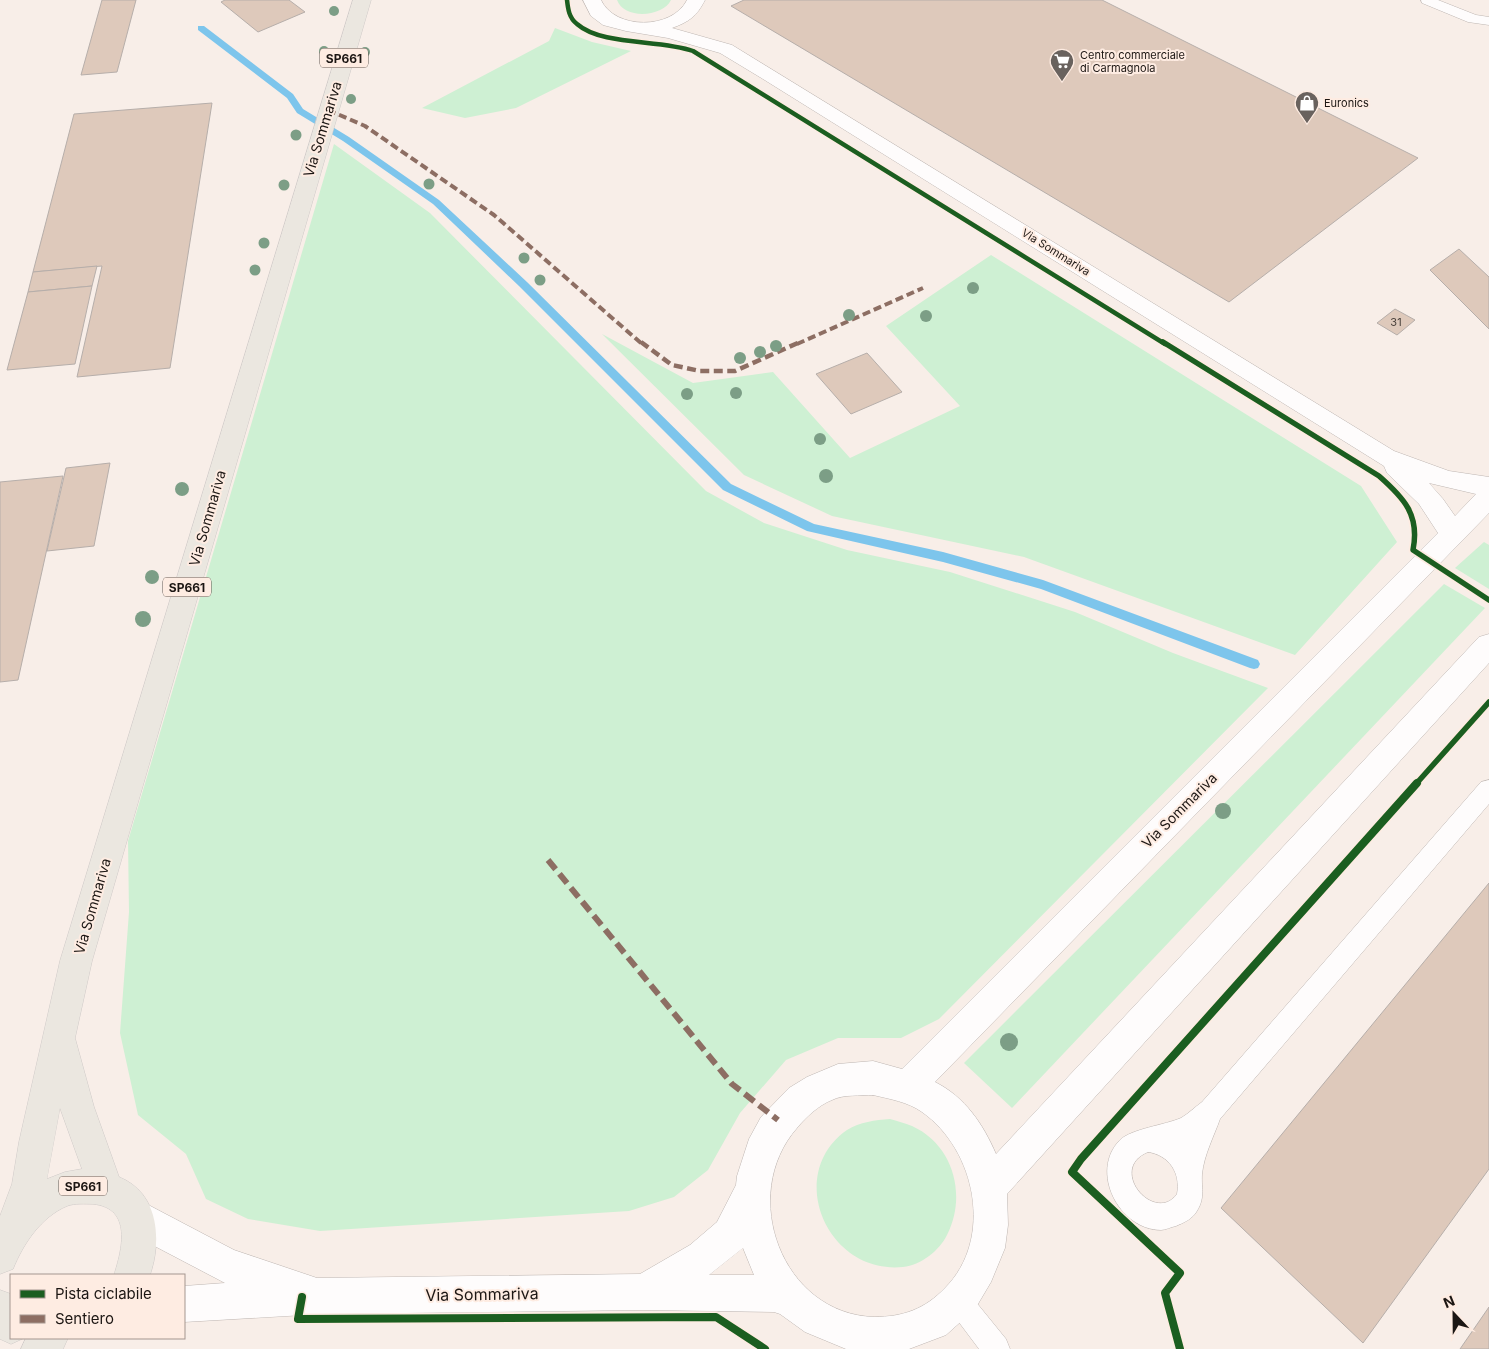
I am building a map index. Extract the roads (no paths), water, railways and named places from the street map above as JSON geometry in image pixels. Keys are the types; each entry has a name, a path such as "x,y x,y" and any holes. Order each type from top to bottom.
{"main road":[{"name":"Via Sommariva","path":"6,1244 29,1184 36,1142 79,951 362,0"},
{"name":"Via Sommariva","path":"59,1037 77,1107 106,1188"},
{"name":"Via Sommariva","path":"6,1244 32,1208 56,1193 82,1186 106,1188 125,1199 138,1217"},
{"path":"132,1274 137,1263 141,1240 138,1217"},
{"path":"0,1308 5,1319 10,1324"},
{"path":"40,1349 48,1339"}],"street":[{"name":"Via Sommariva","path":"592,0 593,8 600,16 612,23 671,32 726,49 1385,457 1426,494 1444,517 1451,534"},
{"name":"Via Sommariva","path":"696,2 701,23 726,49"},
{"path":"645,28 662,26 677,21 689,14 696,2"},
{"name":"Via Sommariva","path":"1385,457 1431,475 1477,486 1489,486"},
{"name":"Via Sommariva","path":"908,1086 1489,497"},
{"path":"990,1186 1486,653"},
{"path":"873,1078 908,1086 936,1102 960,1125 978,1153 990,1186 992,1223 985,1258 964,1295 933,1322 893,1335 856,1334 820,1321 789,1297 767,1265 754,1228 751,1191 760,1153 778,1120 805,1096 837,1081 873,1078"},
{"name":"Via Sommariva","path":"643,1292 703,1258 730,1235 751,1191"},
{"path":"138,1217 227,1266 321,1296"},
{"name":"Via Sommariva","path":"185,1304 321,1296 643,1292 774,1294 789,1297"}],"lane":[{"path":"1427,0 1473,19 1489,21"},
{"path":"1211,1111 1200,1134 1190,1173 1192,1190 1188,1202 1181,1210 1171,1216 1158,1217 1145,1213 1134,1206 1125,1195 1119,1182 1118,1169 1121,1157 1128,1148 1137,1142 1188,1128 1211,1111 1489,789"},
{"path":"1148,1140 1171,1147 1180,1156 1190,1173"},
{"path":"958,1300 996,1349"}],"waterway":[{"path":"201,28 290,96 300,111 346,139 436,202 523,284 727,487 811,528 943,557 1043,585 1254,664"}],"place":[{"name":"Centro commerciale di Carmagnola","path":"1062,82"},
{"name":"Euronics","path":"1307,124"}]}
